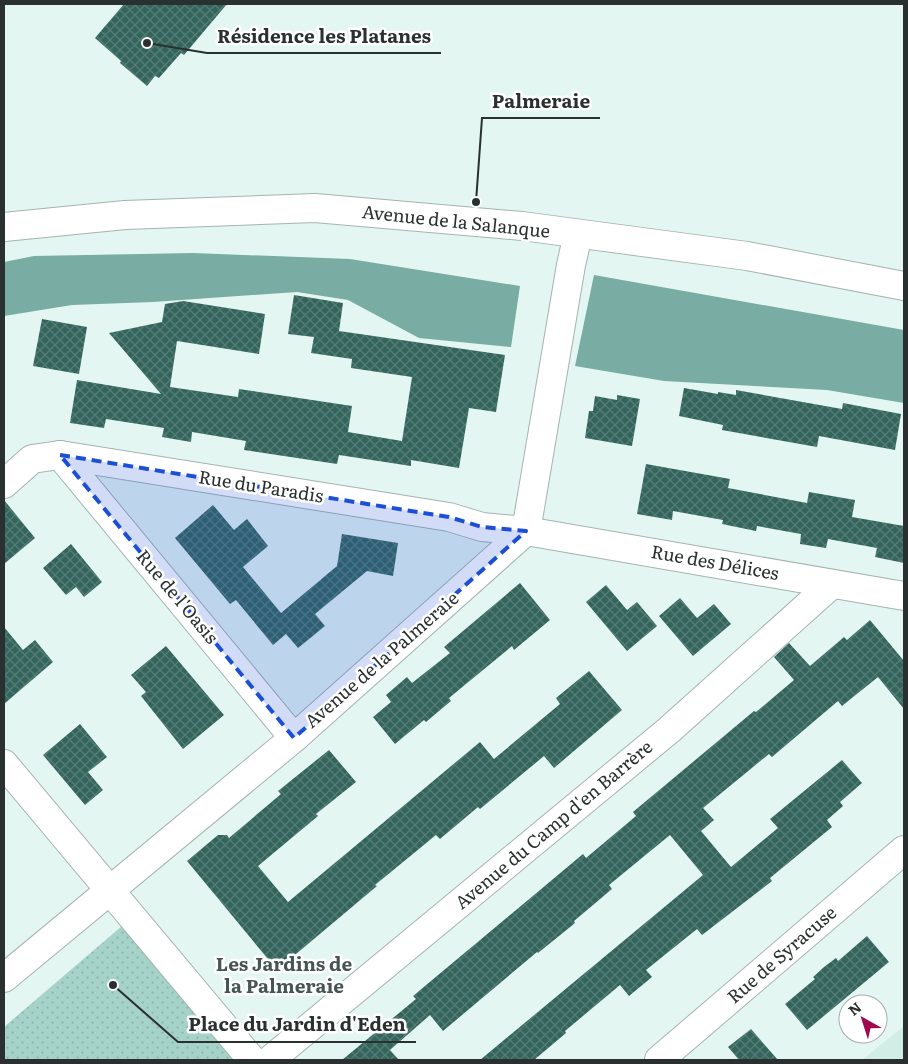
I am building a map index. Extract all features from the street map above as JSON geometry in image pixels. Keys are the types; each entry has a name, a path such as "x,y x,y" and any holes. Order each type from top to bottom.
{"street":[{"name":"Avenue de la Salanque","path":"4,227 125,215 314,208 522,226 747,256 904,286"},
{"path":"526,531 571,265 578,234"},
{"name":"Rue du Paradis","path":"4,484 32,459 60,455 449,517 482,527 526,531"},
{"name":"Rue de l'Oasis","path":"60,455 294,738"},
{"name":"Rue des Délices","path":"526,531 904,596"},
{"name":"Avenue de la Palmeraie","path":"4,978 294,738 526,531"},
{"name":"Avenue du Camp d'en Barrère","path":"270,1060 669,730 832,584"},
{"path":"4,764 252,1060"},
{"name":"Rue de Syracuse","path":"659,1060 904,850"}],"highlighted area":[{"path":"60,455 449,517 482,527 526,531 294,738"}],"shaded area":[{"path":"193,253 350,259 520,286 511,347 419,338 348,300 297,292 153,302 72,305 4,316 4,262 34,256"},
{"path":"594,275 904,330 904,403 827,390 664,381 575,366"},
{"path":"122,926 236,1060 4,1060 4,1027"},
{"path":"904,1026 904,1060 862,1060 882,1044 888,1044 888,1039"}],"building":[{"path":"124,4 227,4 184,55 181,53 159,78 155,76 147,86 95,38"},
{"path":"294,295 343,303 339,331 505,355 496,412 469,408 459,468 411,460 411,466 339,455 337,464 244,450 246,441 192,432 191,442 162,437 164,428 106,419 104,428 70,423 77,380 161,394 109,333 162,322 165,304 183,301 265,314 259,354 177,341 170,387 238,397 239,389 352,406 348,432 402,441 412,377 351,368 352,359 311,353 314,337 288,334"},
{"path":"42,319 87,327 79,374 33,366"},
{"path":"684,388 736,395 736,390 842,409 843,403 901,414 895,450 819,436 817,447 722,430 723,425 679,416"},
{"path":"617,395 640,399 632,446 585,438 589,411 593,411 595,396 617,400"},
{"path":"646,464 730,479 728,488 807,503 809,492 855,500 852,517 904,526 904,563 875,557 877,548 828,539 826,548 800,544 801,534 757,526 756,531 722,524 723,520 673,511 672,520 637,514"},
{"path":"4,500 35,538 4,564"},
{"path":"213,505 234,530 247,519 268,546 243,567 281,613 337,566 342,534 398,543 393,576 367,571 315,614 325,626 298,648 286,634 273,645 236,600 230,604 175,538"},
{"path":"71,544 102,582 84,597 76,587 66,595 43,568"},
{"path":"520,583 550,620 514,650 512,646 449,698 451,701 426,722 424,720 395,744 373,717 391,702 386,695 407,677 412,683 450,653 444,647"},
{"path":"606,585 627,610 637,602 657,626 627,651 586,602"},
{"path":"680,598 697,618 714,604 731,624 693,656 659,616"},
{"path":"870,620 904,661 904,709 878,677 842,706 838,701 772,757 769,754 703,808 714,820 701,831 731,867 778,828 770,819 842,760 862,783 840,802 843,806 827,820 832,827 770,878 772,881 702,935 697,929 646,970 652,977 629,996 620,985 534,1060 480,1060 703,875 670,835 609,885 612,889 574,921 575,923 537,952 443,1031 430,1015 390,1050 399,1060 342,1060 416,999 413,996 583,854 586,858 636,816 633,812 794,680 774,657 789,643 810,666 844,637 847,640"},
{"path":"4,627 23,650 35,640 53,662 4,704"},
{"path":"166,646 224,715 183,749 141,696 146,692 131,675"},
{"path":"589,671 622,710 554,768 544,756 480,809 478,807 440,839 436,835 277,970 187,861 218,835 227,835 229,838 281,794 278,791 329,750 356,782 316,814 318,816 258,866 288,902 480,742 494,759 560,704 556,698"},
{"path":"80,724 107,757 88,772 103,790 85,805 43,755"},
{"path":"867,936 889,962 850,994 838,994 838,1004 807,1030 785,1004 815,979 813,977 824,967 836,958 838,961"},
{"path":"751,1029 778,1060 739,1060 728,1047"}],"place":[{"name":"Résidence les Platanes","path":"147,43"},
{"name":"Palmeraie","path":"476,202"},
{"name":"Place du Jardin d'Eden","path":"113,985"}],"district":[{"name":"Les Jardins de la Palmeraie","path":"284,975"}]}
